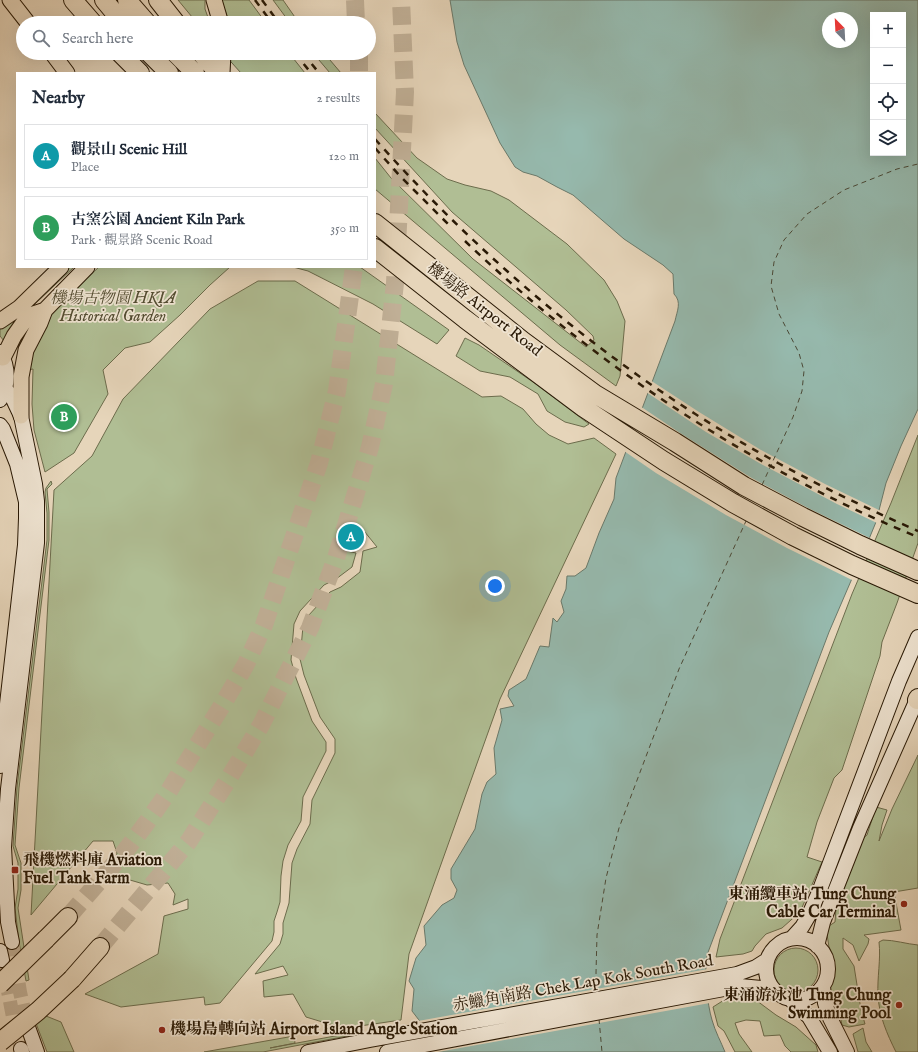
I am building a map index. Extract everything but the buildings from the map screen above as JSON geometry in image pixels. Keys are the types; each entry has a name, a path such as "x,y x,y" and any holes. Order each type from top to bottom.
{"highway":[{"path":"74,0 87,16"},
{"path":"104,0 117,16"},
{"path":"127,0 141,16"},
{"path":"158,0 171,16"},
{"path":"127,60 139,72"},
{"path":"156,60 168,72"},
{"path":"182,60 194,72"},
{"path":"207,60 217,72"},
{"name":"機場路 Airport Road","path":"376,224 523,341 595,394 744,486 860,545 918,571"},
{"name":"機場路 Airport Road","path":"376,249 584,408 664,461 793,536 852,565 918,594"},
{"path":"0,984 68,917"},
{"path":"0,1042 38,1011 64,986 100,947"}],"main road":[{"path":"10,0 23,16"},
{"path":"214,0 219,16"},
{"path":"57,60 66,72"},
{"path":"222,60 222,72"},
{"path":"0,321 19,308 60,268"},
{"path":"21,416 12,397 3,394 7,380 7,371 2,355 26,319 30,315 44,310 87,268"},
{"path":"12,942 8,922 4,871 5,825 8,789 38,543 35,484 21,416 21,377 26,350 40,323 44,310"},
{"path":"0,425 3,428 17,464 26,502 26,518 25,545 0,766"},
{"path":"792,938 802,927 819,892 899,681 918,636"},
{"path":"817,946 823,922 860,828 918,698"},
{"path":"823,987 814,995 803,1000 783,998 776,993 771,987 766,975 767,960 775,946 792,938 806,939 812,942 824,953 828,965 827,976 823,987 825,1004 830,1018 847,1052"},
{"name":"赤鱲角南路 Chek Lap Kok South Road","path":"387,1052 738,980 767,960"},
{"name":"赤鱲角南路 Chek Lap Kok South Road","path":"308,1052 370,1040 738,980 776,993"},
{"path":"791,1000 809,1018 830,1052"},
{"path":"28,1027 37,1052"}],"green space":[{"path":"178,0 205,0 205,9 208,16 191,16"},
{"path":"221,0 249,0 261,16 227,16"},
{"path":"273,0 283,0 294,16 285,16"},
{"path":"229,60 295,60 304,72 240,72"},
{"path":"319,60 330,60 340,72 329,72"},
{"path":"376,114 417,158 447,179 491,191 509,200 567,244 604,280 617,301 625,321 620,376 616,386 560,345 376,190 376,159 391,178 473,259 586,347 594,340 593,336 566,310 452,212 376,129"},
{"name":"機場古物園 HKIA Historical Garden","path":"67,268 73,268 17,321 4,341 0,336 0,326"},
{"name":"機場古物園 HKIA Historical Garden","path":"98,268 229,268 150,342 125,348 103,370 108,394 74,453 45,472 34,430 32,404 33,369 27,370 32,352 48,316"},
{"path":"297,268 361,268 449,330 437,344 373,304 308,271"},
{"path":"258,281 295,281 482,397 501,396 523,409 536,424 549,435 568,444 594,438 616,454 500,699 409,954 401,1020 353,1027 329,1024 306,1017 293,994 264,997 263,981 288,975 283,966 255,974 280,944 283,934 283,923 289,903 292,863 297,849 310,824 312,800 335,753 335,739 320,717 304,675 300,659 303,626 308,616 330,592 341,587 360,572 363,551 377,547 360,526 350,530 345,540 347,551 356,553 352,567 336,579 324,585 300,611 294,624 291,660 312,721 326,742 326,751 303,797 301,821 288,845 283,861 280,902 274,921 272,941 220,1003 205,1005 204,997 121,1007 85,994 158,954 164,916 188,909 188,899 173,905 175,894 168,883 147,885 130,880 116,881 112,871 117,853 113,841 93,841 31,915 54,490 92,456 123,399 210,309"},
{"path":"465,338 479,345 533,382 589,424 584,427 565,422 547,411 538,394 510,377 480,371 456,356"},
{"path":"918,435 918,543 882,642 880,656 842,770 834,778 817,822 807,857 822,862 800,912 782,928 766,934 752,951 743,954 716,957 720,939 852,594"},
{"path":"51,481 52,484 47,489 49,540 19,788 15,845 21,863 21,890 18,908 29,980 26,981 15,908 18,889 18,863 13,846 17,787 47,540 45,492"},
{"path":"918,755 918,888 894,892 901,930 864,935 869,939 859,961 853,945 843,938 843,949 854,966 861,1010 865,1024 849,1027 842,1025 836,996 829,992 832,977 831,955 826,928 835,922 836,908 822,901 831,890 849,849 867,835 876,807 887,810 879,841 892,809"},
{"name":"東涌游泳池 Tung Chung Swimming Pool","path":"883,940 918,945 918,1052 896,1052 882,1018 878,989 880,955 879,942"},
{"path":"792,948 800,948 812,954 818,966 818,974 812,986 800,992 792,992 780,986 774,974 774,966 780,954"},
{"path":"732,995 749,995 776,1015 796,1027 816,1045 818,1052 791,1052 785,1046 780,1035 764,1036 760,1021 746,1020 735,1023 739,1034 752,1052 735,1052 724,1031 718,1026 713,1007"},
{"path":"32,1013 41,1014 61,1022 74,1052 47,1052"},
{"path":"863,1028 866,1042 872,1052 858,1052 853,1034"},
{"path":"362,1031 363,1033 263,1052 204,1052 294,1036 295,1043 270,1048"}],"water":[{"path":"450,0 918,0 918,409 886,483 876,522 829,632 707,955 706,988 710,1013 716,1032 725,1052 403,1052 422,1024 412,1011 414,989 409,981 416,958 426,945 424,926 442,905 454,898 457,890 451,879 451,869 475,829 482,794 487,782 496,774 494,748 502,720 500,709 514,706 508,696 509,690 526,679 540,646 549,647 553,618 557,622 564,612 561,601 566,589 567,576 575,576 586,568 614,499 616,478 675,321 678,307 678,300 674,294 673,274 663,265 624,239 573,195 537,176 523,172 515,167 500,143 464,65 457,42"}],"pier":[{"path":"650,380 761,450 825,484 881,511 877,523 761,464 706,432 646,392"},
{"path":"640,406 750,477 808,508 872,539 854,581 787,548 726,515 656,473 624,451"},
{"path":"708,969 710,1003 438,1052 401,1052 420,1024 418,1021"}],"ferry route":[{"path":"762,485 793,417 802,391 804,371 799,353 779,314 771,286 774,262 784,240 807,214 844,190 897,169 918,164"},
{"path":"597,992 597,935 606,878 619,828 679,669 746,521"},
{"path":"599,1019 602,1052"}],"tunnel":[{"path":"355,0 356,16"},
{"path":"100,947 189,841 226,783 261,725 310,628 336,558 370,447 384,384 395,283 405,92 401,0"},
{"path":"359,60 359,72"},
{"path":"68,917 123,854 167,794 246,664 264,625 319,463 337,391 354,268"},
{"path":"12,942 20,992 28,1027"},
{"path":"2,960 21,1049"}],"railway":[{"path":"255,0 267,16"},
{"path":"262,0 274,16"},
{"path":"301,60 310,72"},
{"path":"309,60 318,72"},
{"path":"376,140 419,187 513,276 614,358 667,396 722,431 778,463 847,498 918,531"},
{"path":"376,149 399,175 450,226"},
{"path":"465,241 515,287 567,330 678,410 795,480 856,510 918,537"}],"place":[{"name":"古窯公園 Ancient Kiln Park","path":"64,417"},
{"name":"觀景山 Scenic Hill","path":"351,537"},
{"name":"飛機燃料庫 Aviation Fuel Tank Farm","path":"15,870"},
{"name":"東涌纜車站 Tung Chung Cable Car Terminal","path":"904,904"},
{"name":"東涌游泳池 Tung Chung Swimming Pool","path":"899,1005"},
{"name":"機場島轉向站 Airport Island Angle Station","path":"162,1030"}]}
